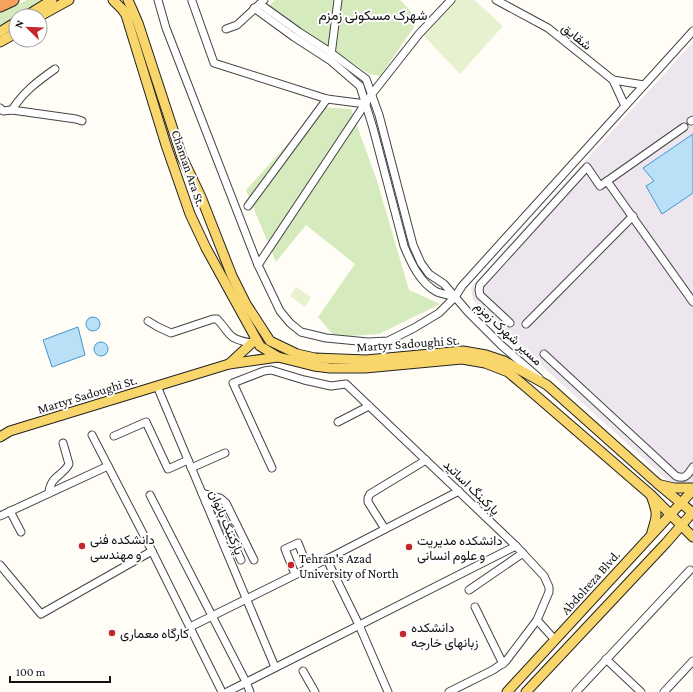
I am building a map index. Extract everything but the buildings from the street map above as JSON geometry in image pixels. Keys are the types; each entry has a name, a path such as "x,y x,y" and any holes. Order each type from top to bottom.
{"highway":[{"path":"0,6 13,0"}],"main road":[{"path":"39,8 52,0"},
{"path":"48,12 69,0"},
{"name":"Chaman Ara St.","path":"113,0 126,15 184,196 196,226 253,341"},
{"name":"Chaman Ara St.","path":"128,0 140,30 182,157 198,190 232,276 262,331"},
{"path":"184,196 193,200 196,199 198,190"},
{"path":"196,226 201,218 211,221"},
{"name":"Martyr Sadoughi St.","path":"262,331 270,341 283,348 296,354 315,358 366,360 463,351 486,355 504,361 530,374 547,385 658,484 693,512"},
{"path":"229,364 253,341"},
{"name":"Martyr Sadoughi St.","path":"253,341 278,357 314,366 330,368 365,368 462,359 485,363 508,372 526,386 650,495 693,537"},
{"name":"Martyr Sadoughi St.","path":"0,437 10,432 229,364 278,357"},
{"path":"658,484 674,488 693,489"},
{"name":"Abdolreza Blvd.","path":"507,692 693,489"},
{"path":"650,495 656,510 657,518 651,535"},
{"path":"526,692 693,512"}],"street":[{"path":"158,0 166,28 258,265 280,311 290,323 301,332 326,338 368,342 388,341 414,328 439,313 456,297 462,286 693,31"},
{"path":"331,60 330,52 338,0"},
{"path":"258,265 371,95 419,34 451,0"},
{"name":"شقایق","path":"496,0 548,28 613,80 644,85"},
{"path":"192,1 214,63 327,99 366,104"},
{"path":"226,29 237,25 259,4 331,60 360,86 373,128 404,246 411,264 422,279 437,292 456,297"},
{"name":"مسیر شهرک زمزم","path":"297,35 330,52 366,79 378,115 413,244 421,263 430,274 444,284 501,345 547,385"},
{"path":"12,110 30,86 55,69"},
{"path":"613,80 625,106"},
{"path":"248,206 327,99"},
{"path":"0,108 3,111 12,110 82,121"},
{"path":"510,323 480,295 480,285 587,167 600,186 684,128"},
{"path":"607,181 693,302"},
{"path":"526,324 633,216"},
{"path":"148,320 171,333 217,319 230,336 237,340 253,341"},
{"path":"504,361 510,360 513,354"},
{"path":"544,354 676,476 681,478 686,476 693,466"},
{"name":"پارکینگ اساتید","path":"272,468 233,383 264,371 271,370 314,383 331,386 346,384 516,546 544,576 549,587 549,592 537,620"},
{"name":"پارکینگ بانوان","path":"156,386 276,667"},
{"path":"338,422 369,406"},
{"path":"114,436 146,422 168,469 188,460"},
{"path":"92,435 222,692"},
{"path":"49,493 52,482 67,468 69,464 63,443"},
{"path":"192,468 225,454"},
{"path":"385,528 368,502 370,494 426,460"},
{"path":"0,516 108,466"},
{"path":"190,627 459,491"},
{"path":"202,493 220,498 226,503 254,560"},
{"path":"150,495 250,692"},
{"path":"206,503 214,505 218,509 241,560"},
{"path":"10,511 21,532"},
{"path":"295,574 285,549 298,543 308,568"},
{"path":"226,692 516,546"},
{"path":"0,565 41,614 152,551"},
{"path":"469,590 523,554"},
{"path":"329,558 328,562 359,625 388,692"},
{"path":"576,692 690,570"},
{"path":"475,607 502,664"},
{"path":"449,692 502,664 537,620 555,640"},
{"path":"606,659 641,692"},
{"path":"664,692 693,661"},
{"path":"303,671 314,692"}],"shaded area":[{"path":"693,42 693,483 681,485 667,480 497,325 473,300 471,289"}],"green space":[{"path":"27,0 57,0 44,8 9,8"},
{"path":"275,0 400,0 419,20 380,76 369,74 269,6"},
{"path":"456,0 474,0 503,26 460,74 421,33"},
{"path":"8,8 8,30 0,34 0,12"},
{"path":"321,107 351,109 377,181 409,290 440,304 379,334 335,337 318,317 355,264 306,225 276,262 246,190"},
{"path":"296,287 311,297 305,307 290,296"}],"water":[{"path":"693,134 693,193 662,214 646,186 654,181 643,168"},
{"path":"90,317 96,317 100,321 100,327 96,331 90,331 86,327 86,321"},
{"path":"78,327 85,355 52,367 43,340"},
{"path":"98,342 104,342 108,346 108,352 104,356 98,356 94,352 94,346"}],"place":[{"name":"دانشکده فنی و مهندسی","path":"82,546"},
{"name":"دانشکده مدیریت و علوم انسانی","path":"409,547"},
{"name":"Tehran's Azad University of North","path":"291,565"},
{"name":"کارگاه معماری","path":"112,633"},
{"name":"دانشکده زبانهای خارجه","path":"403,634"}],"district":[{"name":"شهرک مسکونی زمزم","path":"373,15"}]}
